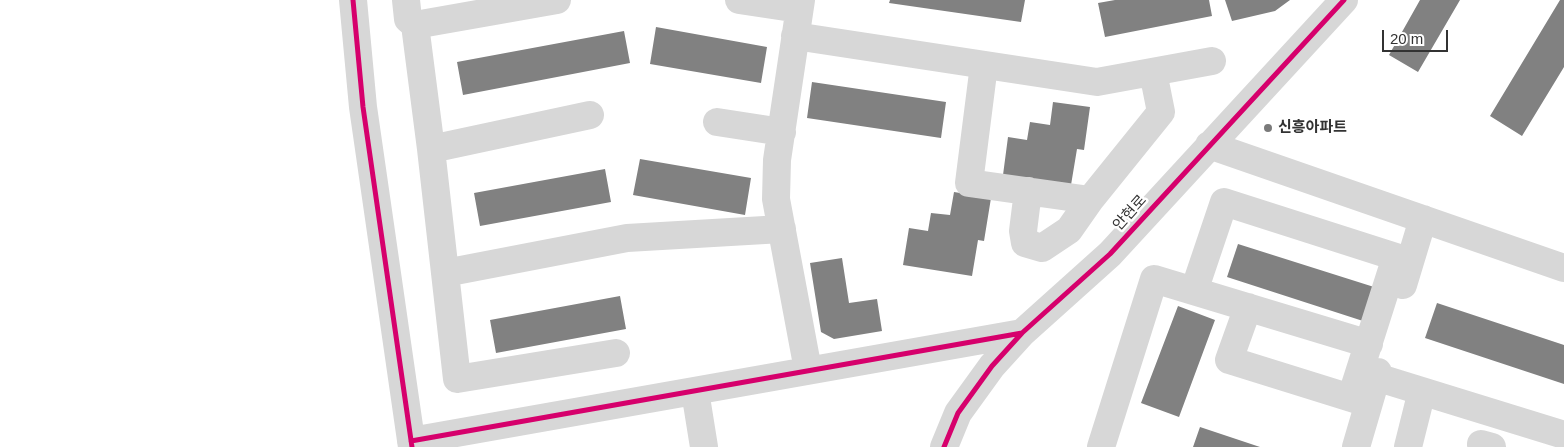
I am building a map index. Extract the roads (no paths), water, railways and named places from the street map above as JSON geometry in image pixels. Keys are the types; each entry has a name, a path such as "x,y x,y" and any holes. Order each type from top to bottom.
{"street":[{"path":"352,0 363,107 411,444 808,370 1022,333"},
{"path":"557,0 410,12 431,148 457,379 616,354"},
{"path":"740,0 800,4 777,160 776,200 808,370"},
{"name":"안현로","path":"944,447 958,413 992,366 1022,333 1110,254 1344,0"},
{"path":"796,36 1097,82 1212,61"},
{"path":"984,65 969,183 1090,200"},
{"path":"1028,191 1023,231 1025,243 1042,248 1069,230 1090,200 1161,112 1153,72"},
{"path":"431,148 590,115"},
{"path":"717,122 782,132"},
{"path":"1209,145 1564,268"},
{"path":"1194,291 1224,202 1396,258 1368,344 1356,447"},
{"path":"1360,401 1376,377 1423,219"},
{"path":"445,272 627,238 782,229"},
{"path":"1101,447 1154,279 1368,344"},
{"path":"1248,307 1229,360 1360,401"},
{"path":"1376,377 1564,435"},
{"path":"695,391 704,447"},
{"path":"1408,447 1422,391"}],"place":[{"name":"신흥아파트","path":"1268,128"}]}
